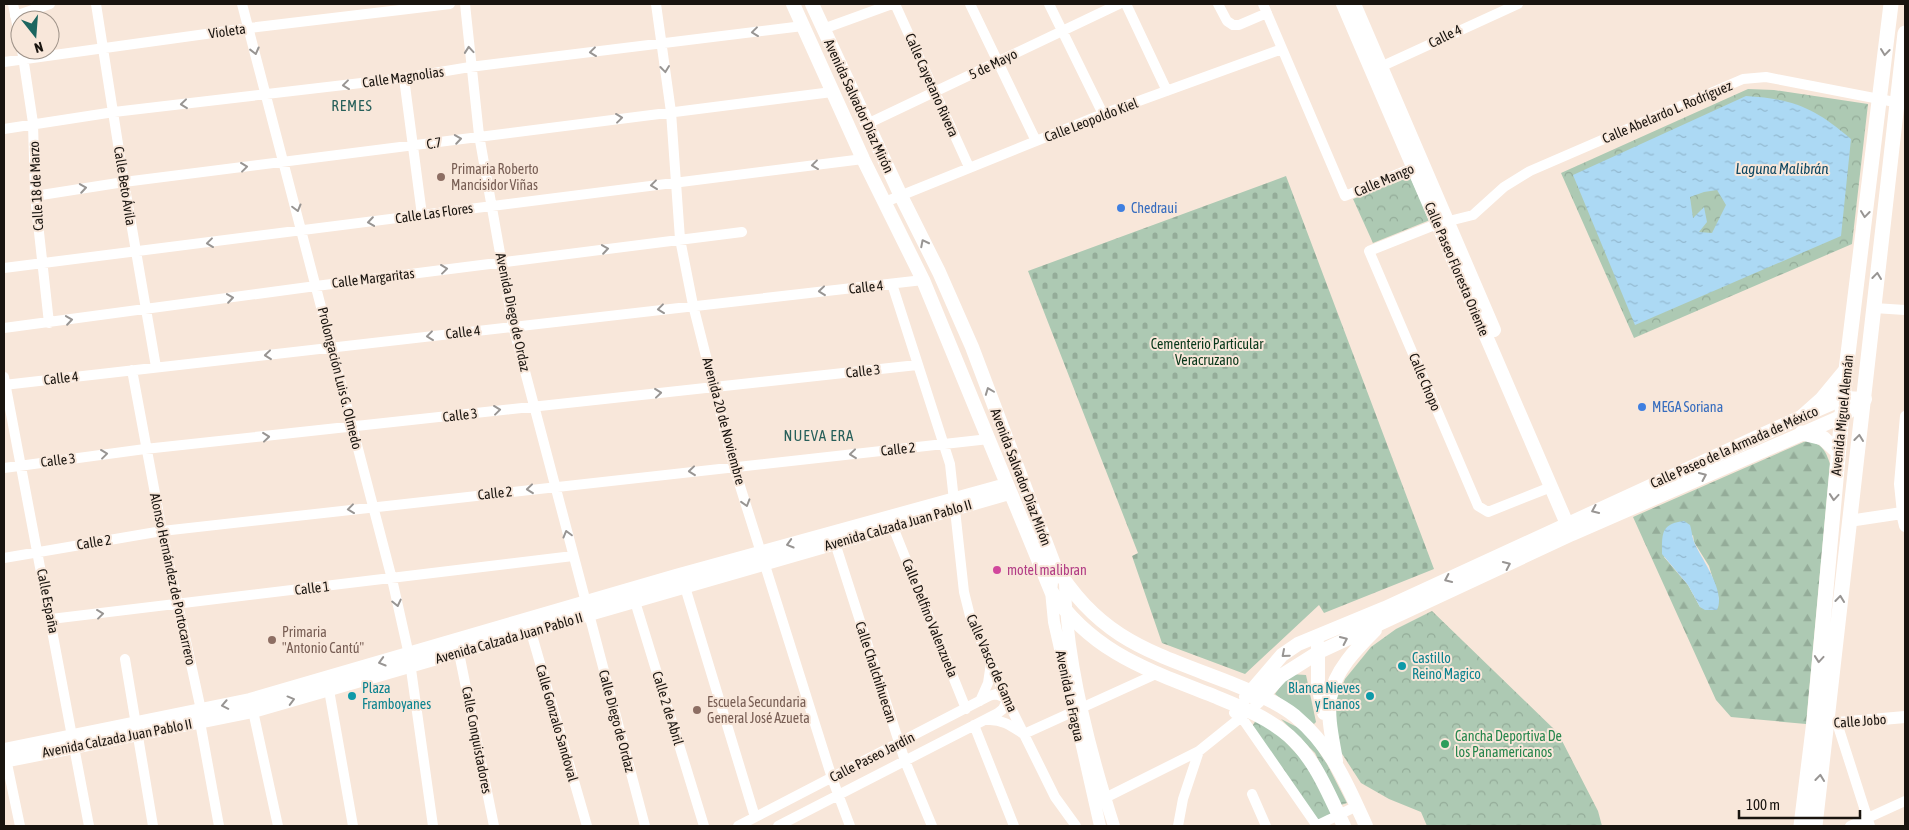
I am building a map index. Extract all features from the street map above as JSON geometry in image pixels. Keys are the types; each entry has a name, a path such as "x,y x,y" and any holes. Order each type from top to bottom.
{"main road":[{"name":"Avenida Salvador Díaz Mirón","path":"793,4 863,159 923,280 1051,591 1066,613 1089,635 1117,655 1239,714 1273,724 1303,750 1316,768 1342,820"},
{"name":"Avenida Salvador Díaz Mirón","path":"812,4 900,194 939,272 972,347 1054,564 1065,583 1106,626 1139,647 1256,694 1294,715 1312,732 1336,762 1366,826"},
{"name":"Calle Paseo Floresta Oriente","path":"1343,4 1376,68 1551,487 1573,527"},
{"name":"Calle Paseo Floresta Oriente","path":"1354,4 1376,68"},
{"name":"Avenida Miguel Alemán","path":"1801,826 1826,722 1838,452 1846,370 1891,4"},
{"name":"Avenida Miguel Alemán","path":"1815,826 1874,308 1901,104 1905,33"},
{"name":"Calle Paseo Floresta Oriente","path":"1442,223 1573,527"},
{"path":"942,326 949,329 963,349 972,347"},
{"path":"1803,416 1822,399 1846,370"},
{"name":"Calle Paseo de la Armada de México","path":"1668,485 1803,416 1844,398 1864,399"},
{"name":"Calle Paseo de la Armada de México","path":"1239,714 1256,694 1282,655 1298,644 1386,608 1668,485 1843,416 1864,399"},
{"path":"1802,433 1822,438 1838,452"},
{"name":"Avenida Calzada Juan Pablo II","path":"4,754 201,716 252,711 329,690 410,661 529,625 1008,489"},
{"name":"Avenida Calzada Juan Pablo II","path":"634,596 685,588 763,558 835,543 893,527 955,503"},
{"name":"Calle Paseo de la Armada de México","path":"1256,694 1320,652 1573,527"},
{"path":"1336,762 1330,698 1334,686 1353,652 1380,624"},
{"name":"Avenida Calzada Juan Pablo II","path":"201,716 250,700 410,661 459,653 529,625"},
{"path":"1316,636 1320,652 1318,685 1328,731 1333,742"}],"street":[{"path":"32,10 50,4"},
{"name":"Calle Beto Ávila","path":"96,4 156,367"},
{"name":"Prolongación Luis G. Olmedo","path":"242,4 303,231 392,579 410,661 433,826"},
{"name":"Violeta","path":"60,52 103,50 249,28 450,4"},
{"name":"Avenida Diego de Ordaz","path":"464,4 479,135 513,326 587,608"},
{"name":"Avenida 20 de Noviembre","path":"656,4 671,112 680,238 693,305 734,467 832,778 850,826"},
{"path":"822,29 894,4"},
{"name":"Calle Cayetano Rivera","path":"894,4 969,167"},
{"path":"970,4 1036,141"},
{"path":"1049,4 1103,114"},
{"name":"5 de Mayo","path":"867,124 1119,4"},
{"path":"1126,4 1167,91"},
{"path":"1218,4 1227,21 1232,25 1239,25 1265,8 1282,49"},
{"name":"Calle 4","path":"1376,68 1518,4"},
{"name":"Calle Magnolias","path":"4,128 114,112 404,78 470,67 803,26"},
{"name":"Calle Leopoldo Kiel","path":"885,202 900,194 1103,114 1282,49"},
{"name":"Calle Mango","path":"1282,49 1345,196 1418,165"},
{"name":"Calle 18 de Marzo","path":"24,60 33,123 35,196 49,323"},
{"name":"Calle Abelardo L. Rodríguez","path":"1369,251 1442,223 1473,216 1504,187 1530,171 1743,79 1766,77 1901,104"},
{"path":"404,78 422,215"},
{"name":"C.7","path":"35,196 124,182 413,146 479,135 832,92"},
{"name":"Calle Las Flores","path":"4,268 863,159"},
{"name":"Calle Margaritas","path":"4,328 680,238 742,232"},
{"name":"Calle Chopo","path":"1369,251 1478,506 1484,512 1551,487"},
{"name":"Calle 4","path":"4,382 132,370 923,280"},
{"name":"Calle Vasco de Gama","path":"892,284 950,464 964,592 970,616 1006,699 1055,797 1076,826"},
{"path":"1874,308 1905,310"},
{"name":"Calle 3","path":"4,468 145,449 353,428 533,406 917,365"},
{"name":"Alonso Hernández de Portocarrero","path":"132,370 145,449 201,716 219,826"},
{"name":"Calle España","path":"4,382 75,741 89,826"},
{"path":"1905,416 1902,513 1905,526"},
{"name":"Calle 2","path":"4,558 162,532 374,506 989,439"},
{"path":"1849,521 1902,513"},
{"name":"Calle Delfino Valenzuela","path":"893,527 966,709"},
{"name":"Calle Chalchihuecan","path":"835,543 905,761 932,826"},
{"name":"Calle 1","path":"51,619 573,556"},
{"name":"Avenida La Fragua","path":"1054,564 1051,591 1054,622 1078,710 1099,801 1100,826"},
{"name":"Avenida La Fragua","path":"1065,583 1066,613 1078,710"},
{"path":"685,588 755,817"},
{"name":"Calle 2 de Abril","path":"634,596 704,826"},
{"name":"Calle Diego de Ordaz","path":"587,608 646,826"},
{"name":"Calle Gonzalo Sandoval","path":"529,625 587,826"},
{"name":"Calle Conquistadores","path":"459,653 494,826"},
{"path":"125,659 153,826"},
{"path":"980,701 988,683 991,662"},
{"path":"1014,826 979,723 1002,721 1024,734 1156,674"},
{"path":"329,690 353,826"},
{"name":"Calle Paseo Jardín","path":"738,826 980,701 996,694 1006,699 1003,709 979,723 778,826"},
{"path":"252,711 278,826"},
{"path":"1099,801 1199,751 1239,714 1317,826 1342,820 1357,806"},
{"name":"Calle Jobo","path":"1826,722 1905,717"},
{"path":"1826,722 1869,822"},
{"path":"1178,826 1182,799 1199,751"},
{"path":"4,754 20,826"},
{"path":"1252,794 1266,826"},
{"name":"Avenida La Fragua","path":"1099,801 1114,826"},
{"path":"1850,826 1869,822 1905,801"}],"green space":[{"name":"Laguna Malibrán","path":"1748,89 1774,90 1868,104 1852,244 1634,338 1561,173"},
{"name":"Cementerio Particular Veracruzano","path":"1286,176 1434,569 1324,613 1319,605 1245,674 1162,643 1132,556 1138,553 1028,271"},
{"path":"1410,177 1430,220 1373,243 1353,199"},
{"path":"1806,441 1816,443 1822,448 1830,464 1806,724 1731,717 1716,700 1633,517","holes":["1693,535 1694,542 1709,566 1719,599 1714,610 1700,607 1688,585 1664,557"]},
{"path":"1432,611 1558,733 1598,811 1602,826 1427,826 1421,812 1389,799 1361,783 1335,743 1334,705 1345,679 1371,647 1396,629"},
{"path":"1289,674 1306,675 1316,722 1314,724 1275,694"},
{"path":"1281,719 1305,731 1327,764 1347,803 1341,805 1315,753"},
{"path":"1256,720 1276,732 1315,773 1332,814 1318,821 1251,728"}],"water":[{"name":"Laguna Malibrán","path":"1746,96 1763,97 1803,107 1838,128 1851,139 1841,236 1635,325 1573,175","holes":["1717,190 1726,205 1712,233 1699,232 1707,222 1704,207 1693,218 1690,197"]},
{"path":"1684,521 1690,525 1694,542 1716,585 1719,602 1717,610 1705,610 1700,607 1688,585 1662,554 1664,531 1671,524"}],"place":[{"name":"Primaria Roberto Mancisidor Viñas","path":"441,177"},
{"name":"Chedraui","path":"1121,208"},
{"name":"MEGA Soriana","path":"1642,407"},
{"name":"motel malibran","path":"997,570"},
{"name":"Primaria \"Antonio Cantú\"","path":"272,640"},
{"name":"Castillo Reino Magico","path":"1402,666"},
{"name":"Plaza Framboyanes","path":"352,696"},
{"name":"Blanca Nieves y Enanos","path":"1370,696"},
{"name":"Escuela Secundaria General José Azueta","path":"697,710"},
{"name":"Cancha Deportiva De los Panamericanos","path":"1445,744"}],"district":[{"name":"REMES","path":"352,106"},
{"name":"NUEVA ERA","path":"819,436"}]}
